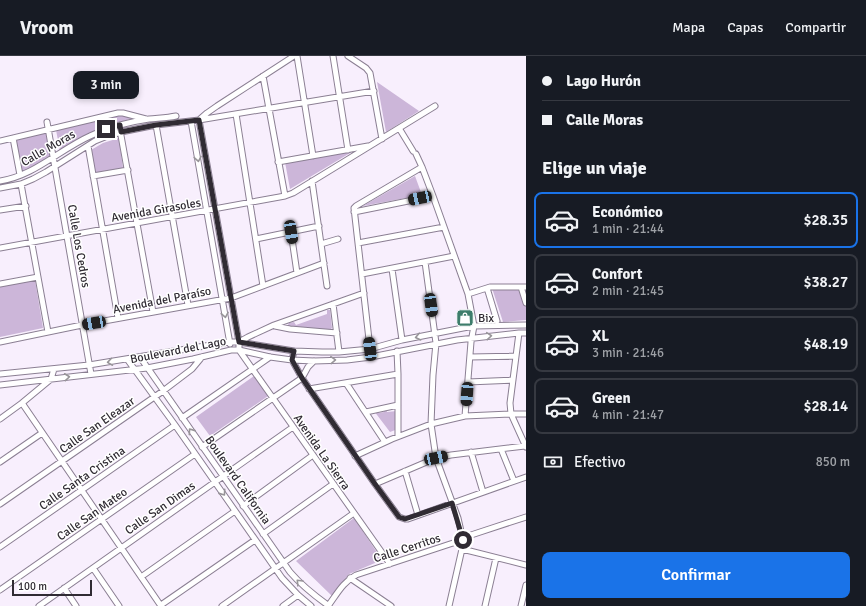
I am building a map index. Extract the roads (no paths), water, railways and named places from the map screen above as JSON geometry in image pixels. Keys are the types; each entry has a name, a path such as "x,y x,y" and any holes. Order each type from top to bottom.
{"street":[{"path":"199,120 216,106 295,56 305,102 313,156"},
{"path":"333,56 348,150"},
{"path":"348,56 366,68 370,73 382,139"},
{"path":"263,76 285,196"},
{"path":"0,188 22,184 33,179 54,162 88,146 95,141 121,132 156,125 199,120 374,91"},
{"name":"Avenida Girasoles","path":"0,248 285,196 293,193 435,106"},
{"path":"0,141 118,113 148,119"},
{"path":"236,114 263,286"},
{"name":"Calle Moras","path":"0,181 30,172 54,162 74,144 90,136 120,125 148,119 176,116"},
{"path":"191,120 231,350"},
{"path":"199,120 239,342 239,350"},
{"name":"Calle Los Cedros","path":"47,122 91,374"},
{"path":"120,125 153,312"},
{"path":"156,125 188,305"},
{"path":"399,128 422,166 468,294 474,326 465,416"},
{"path":"14,138 20,175"},
{"path":"88,146 118,318"},
{"path":"278,162 371,146"},
{"path":"371,357 354,211 356,206 422,166"},
{"path":"93,176 128,170"},
{"path":"312,181 327,286"},
{"path":"22,184 48,332"},
{"path":"354,211 433,196"},
{"path":"0,210 26,206"},
{"path":"256,239 319,226"},
{"path":"358,243 444,227"},
{"path":"291,232 297,273"},
{"path":"321,244 338,240"},
{"path":"362,274 454,256"},
{"path":"425,262 436,343 431,424 436,458 463,540 449,606"},
{"name":"Avenida del Paraíso","path":"0,342 118,318 231,298 324,263"},
{"path":"392,268 402,340"},
{"path":"0,284 38,277"},
{"path":"468,294 492,287 524,287 526,303"},
{"path":"487,288 496,321"},
{"path":"239,342 274,326 364,293"},
{"path":"333,304 339,352"},
{"path":"274,326 290,330 337,333"},
{"name":"Boulevard del Lago","path":"0,374 89,365 229,342 239,342 294,351 339,352 370,349 402,340 474,326 526,326"},
{"path":"375,484 436,458 471,452 526,447 511,414 510,403 519,333"},
{"name":"Boulevard del Lago","path":"0,385 147,368 231,350 239,350 292,360 347,360 371,357 436,343 526,333"},
{"name":"Avenida La Sierra","path":"239,350 390,564"},
{"path":"294,351 292,360 302,378 399,517 405,519 418,515 526,477"},
{"path":"397,351 398,436"},
{"path":"470,357 516,356"},
{"name":"Boulevard California","path":"140,357 283,563 301,585 328,606"},
{"name":"Calle San Eleazar","path":"0,504 155,397 192,369 202,357"},
{"path":"182,418 270,357"},
{"name":"Boulevard California","path":"127,359 275,568 289,586 311,606"},
{"path":"202,447 302,378 306,370 314,361"},
{"path":"0,419 51,379 54,369"},
{"path":"309,389 398,374"},
{"path":"468,382 513,380"},
{"path":"346,383 385,442"},
{"path":"22,403 161,606 255,540"},
{"path":"366,412 398,405"},
{"path":"355,456 398,436 431,424 465,416 526,414"},
{"name":"Calle Santa Cristina","path":"0,548 175,425"},
{"name":"Calle San Dimas","path":"39,606 292,427"},
{"path":"0,462 42,433"},
{"path":"501,449 514,482"},
{"path":"471,452 483,492"},
{"name":"Calle San Mateo","path":"0,590 195,454"},
{"path":"243,506 313,455"},
{"path":"405,471 418,515"},
{"path":"263,534 333,484"},
{"path":"141,577 235,510"},
{"path":"222,606 354,514"},
{"name":"Calle Cerritos","path":"350,578 526,517"},
{"path":"462,549 526,565"},
{"path":"485,606 496,558"},
{"path":"93,568 119,606"},
{"path":"328,606 350,578 391,606"},
{"path":"521,606 526,585"},
{"path":"64,588 76,606"},
{"path":"283,606 298,595"}],"place":[{"name":"Bix","path":"465,318"}]}
